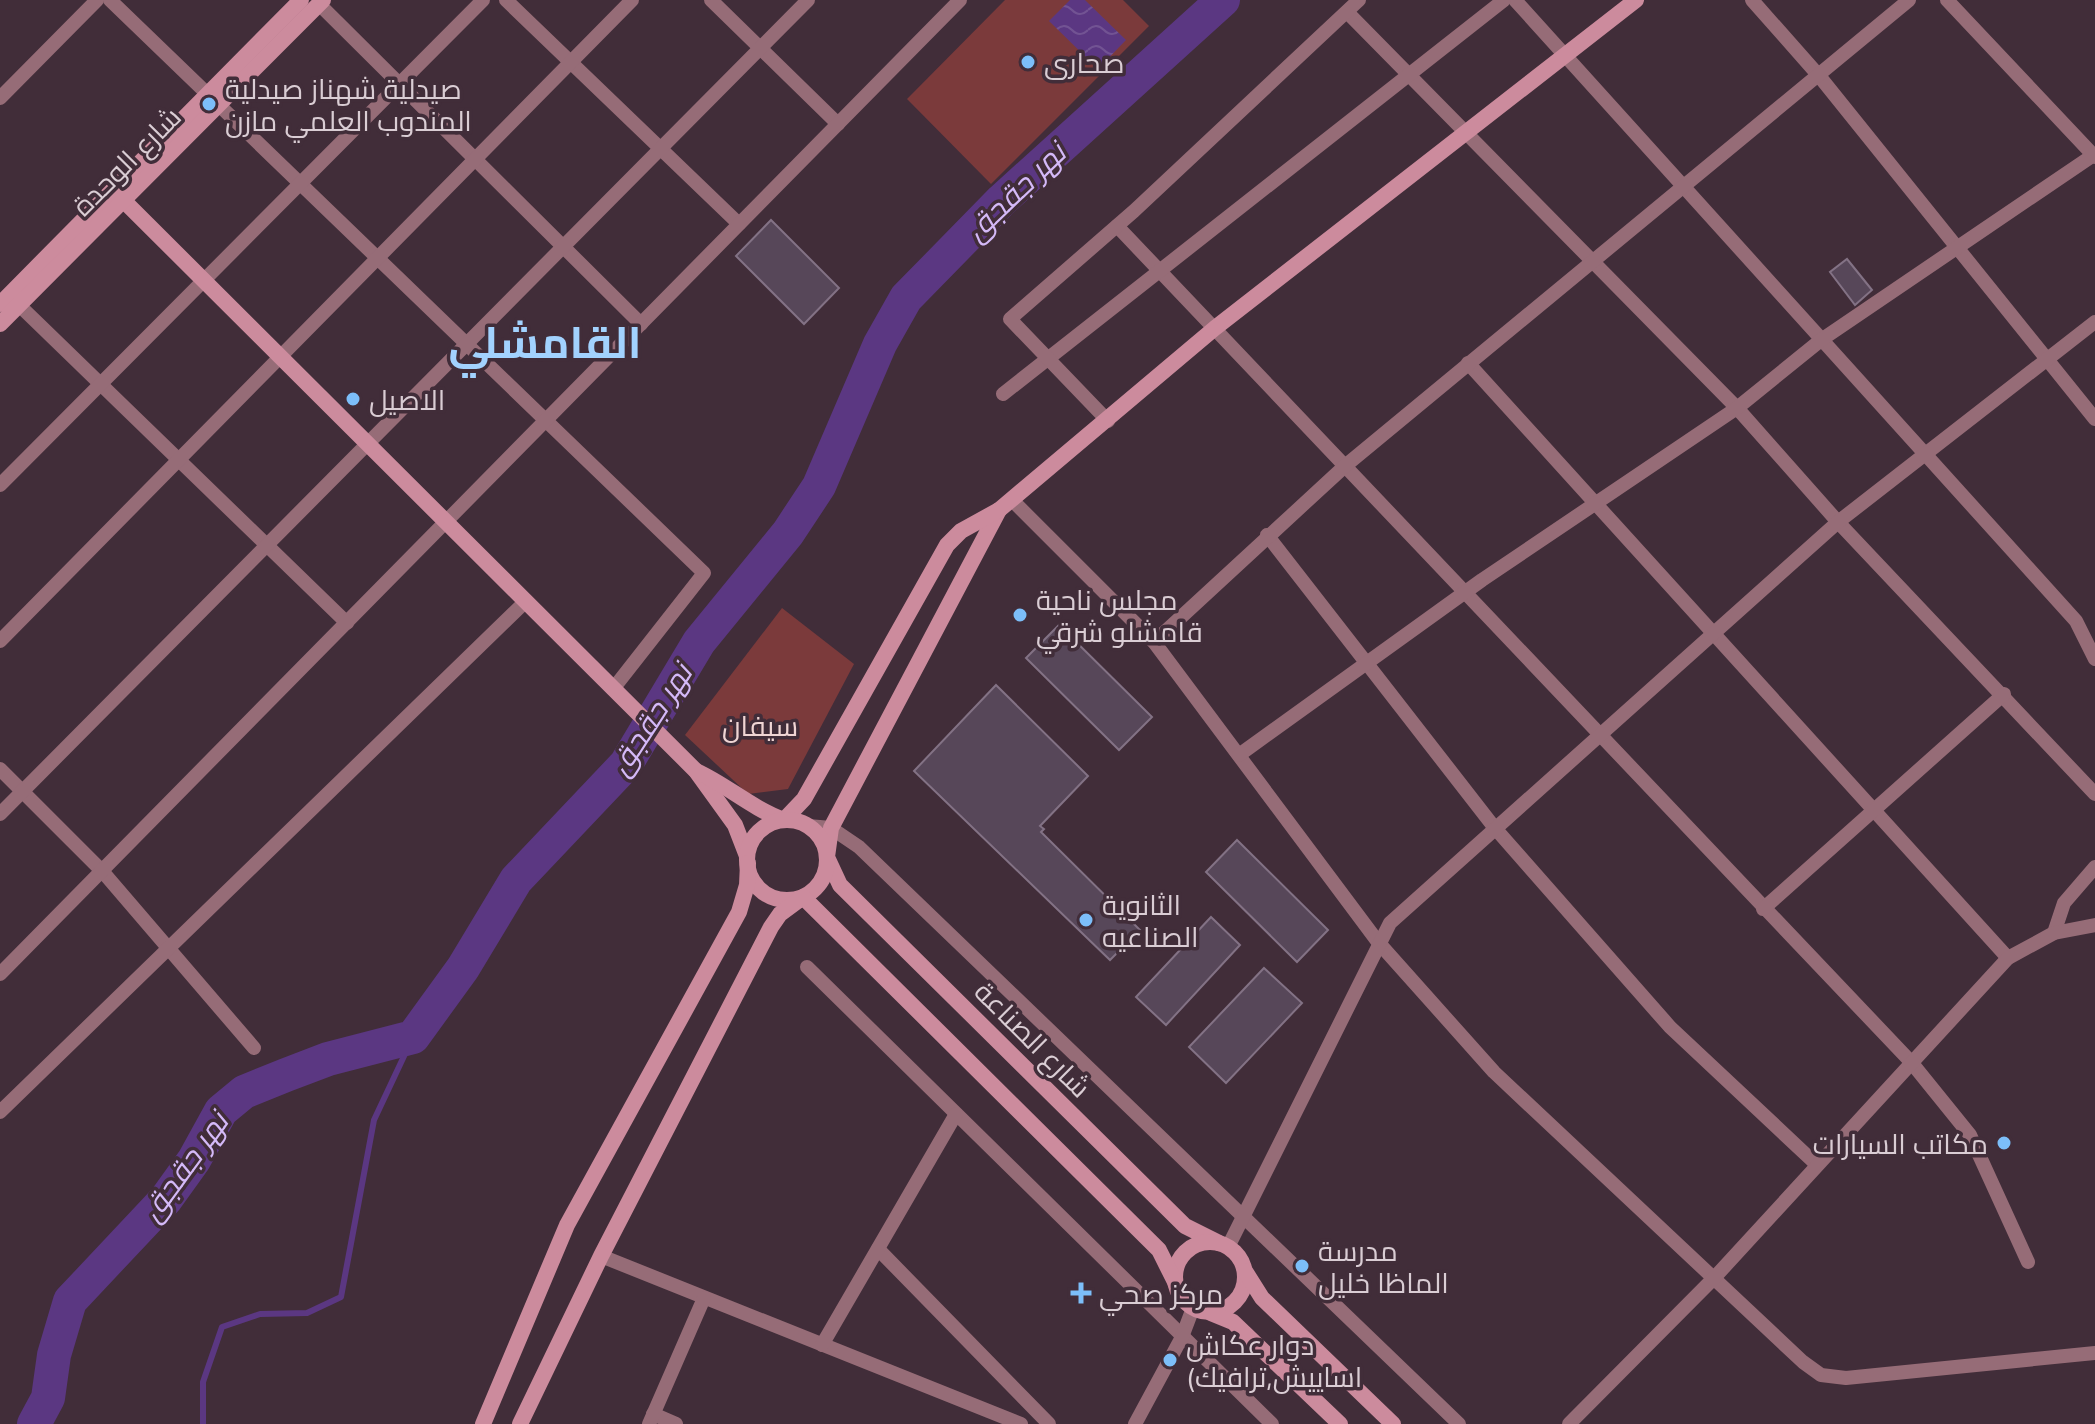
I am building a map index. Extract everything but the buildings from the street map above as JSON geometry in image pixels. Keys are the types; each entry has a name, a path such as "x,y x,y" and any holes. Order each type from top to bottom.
{"street":[{"path":"0,98 97,0"},
{"path":"110,0 704,573 618,694"},
{"name":"شارع الوحدة","path":"0,304 118,195 212,100 301,0"},
{"path":"0,485 483,0"},
{"path":"506,0 739,224"},
{"path":"0,641 632,0"},
{"path":"711,0 838,124"},
{"path":"0,814 808,0"},
{"path":"1,970 103,872 960,0"},
{"path":"1108,421 1046,361 1010,319 1117,226 1306,46 1359,0"},
{"path":"1003,394 1504,0"},
{"path":"1515,0 2076,621 2095,659"},
{"path":"483,1424 567,1225 739,912 747,885 748,860 761,829 784,820 804,799 947,545 961,531 1006,505 1215,328 1636,0"},
{"path":"1752,0 1820,77 2095,419"},
{"path":"1154,642 1345,466 1681,185 1820,77 1909,0"},
{"path":"1239,755 1364,663 1737,408 1821,340 2094,156 1947,0"},
{"path":"321,2 641,324"},
{"name":"شارع الوحدة","path":"212,100 321,2"},
{"path":"1347,12 1737,408 1838,522 2004,694 2095,794"},
{"path":"118,195 696,771 735,825 753,881 766,894 784,900 803,897"},
{"name":"شارع الوحدة","path":"0,324 118,195"},
{"path":"1117,226 1911,1062 1970,1135 2028,1262"},
{"path":"19,305 347,623"},
{"path":"1224,1245 1244,1217 1390,923 1838,522 2095,322"},
{"path":"1468,363 2008,958"},
{"path":"1006,505 1154,642 1378,942 1494,1072 1821,1375 1846,1378 2095,1353"},
{"path":"520,1424 601,1256 771,927 780,914 821,881 831,828 1006,505"},
{"path":"1267,535 1494,827 1670,1027 1816,1164"},
{"path":"0,1112 526,601"},
{"path":"1763,909 2004,694"},
{"path":"0,769 103,872 254,1048"},
{"path":"696,771 726,786 754,808 784,820 831,828 868,856 1459,1424"},
{"path":"808,826 821,839 827,857"},
{"name":"شارع الصناعة","path":"827,857 840,885 1185,1226 1224,1245"},
{"path":"2054,933 2064,903 2095,867"},
{"path":"803,897 1159,1250 1179,1293 1193,1308 1233,1322 1340,1424"},
{"path":"1569,1424 1715,1277 2008,958 2054,933 2095,925"},
{"path":"807,967 1272,1424"},
{"path":"822,1345 956,1114"},
{"path":"1176,1284 1178,1264 1183,1255 1199,1244 1224,1245 1236,1253 1262,1298 1393,1424"},
{"path":"878,1249 1049,1424"},
{"path":"601,1256 822,1345 992,1419 1021,1424"},
{"path":"1211,1313 1221,1311 1238,1300 1245,1271"},
{"path":"676,1424 651,1419 704,1298"},
{"path":"1135,1424 1182,1337 1193,1308"}],"green space":[{"name":"صحارى","path":"1005,0 1123,0 1149,26 991,184 907,99"},
{"name":"سيفان","path":"782,608 854,664 788,789 748,794 685,735"}],"water":[{"path":"1070,0 1085,0 1126,40 1098,69 1049,21"}],"waterway":[{"name":"نهر جقجق","path":"34,1424 48,1398 54,1355 70,1301 166,1199 194,1160 221,1111 244,1092 286,1075 328,1059 413,1037 463,968 516,880 626,764 699,642 788,533 819,486 880,344 906,298 1002,200 1223,0"},
{"path":"203,1424 203,1382 222,1327 260,1314 307,1313 341,1297 374,1120 413,1037"}],"place":[{"name":"صحارى","path":"1028,62"},
{"name":"صيدلية شهناز صيدلية المندوب العلمي مازن","path":"209,104"},
{"name":"الاصيل","path":"353,399"},
{"name":"مجلس ناحية قامشلو شرقي","path":"1020,615"},
{"name":"الثانوية الصناعيه","path":"1086,920"},
{"name":"مكاتب السيارات","path":"2004,1143"},
{"name":"مدرسة الماظا خليل","path":"1302,1266"},
{"name":"مركز صحي","path":"1081,1293"},
{"name":"دوار عكاش (اساييش٫ترافيك","path":"1170,1360"}],"district":[{"name":"القامشلي","path":"545,341"}]}
